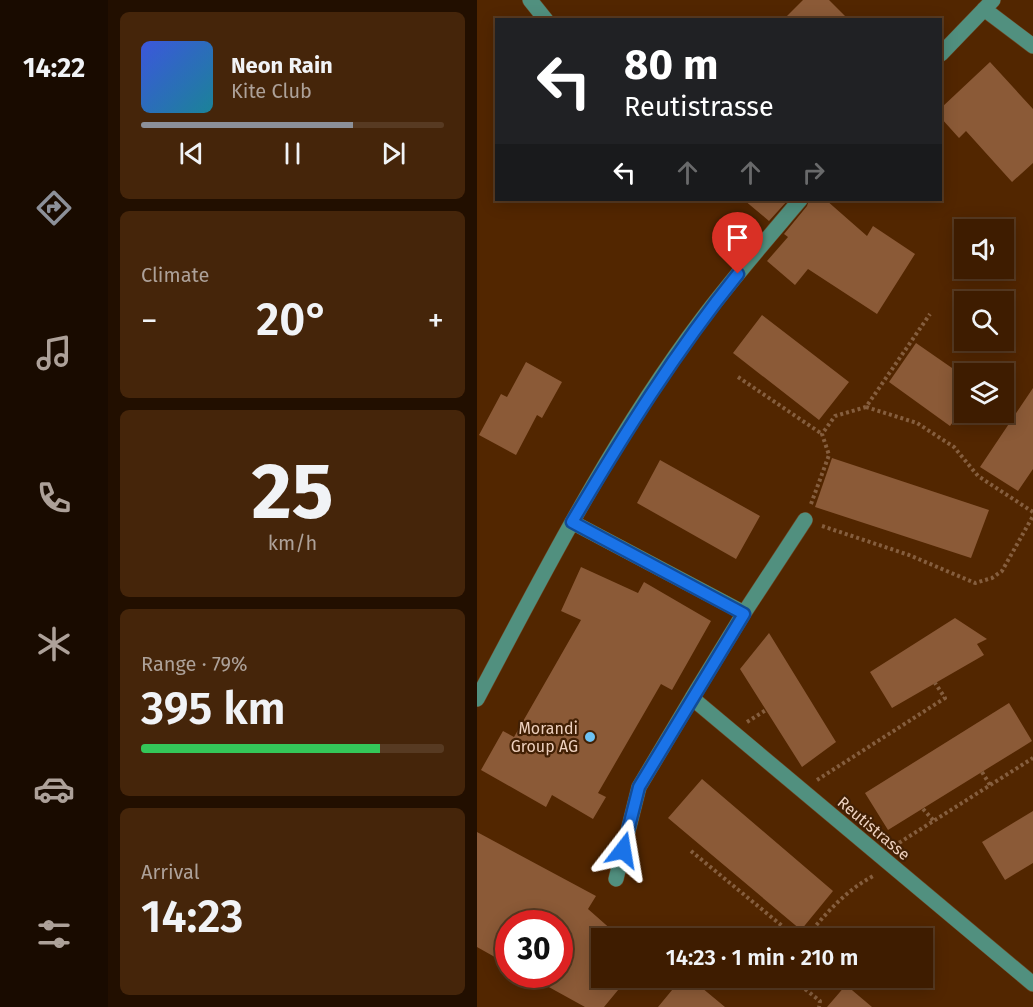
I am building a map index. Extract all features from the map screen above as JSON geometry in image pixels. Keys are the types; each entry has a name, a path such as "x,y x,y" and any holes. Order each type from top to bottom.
{"street":[{"path":"530,0 544,18"},
{"path":"942,53 989,5 1033,45"},
{"path":"477,699 572,522 649,395 701,320 799,201"},
{"path":"616,879 639,787 744,614 805,520"},
{"path":"572,522 744,614"},
{"name":"Reutistrasse","path":"692,698 1033,984"}],"path":[{"path":"865,407 930,314"},
{"path":"738,377 822,434 829,455 805,520 909,555 975,583 992,579 1002,571 1033,514 978,476 954,447 917,423 865,407 835,416 822,434"},
{"path":"801,790 945,698 935,683"},
{"path":"879,856 1033,758"},
{"path":"982,772 990,785"},
{"path":"923,809 934,821"},
{"path":"691,851 785,928"},
{"path":"814,928 828,910 860,883 892,867"},
{"path":"804,988 820,1001 819,1007"}],"building":[{"path":"803,0 829,0 847,18 785,18"},
{"path":"990,62 1033,109 1033,163 1012,182 966,131 959,138 942,119 942,107"},
{"path":"745,201 787,201 769,221"},
{"path":"809,201 827,201 867,236 873,226 915,254 877,314 808,269 795,285 767,261 788,237 784,234"},
{"path":"762,315 849,382 819,420 733,353"},
{"path":"916,343 954,369 954,420 950,426 889,382"},
{"path":"526,362 562,382 542,418 537,415 516,455 479,435 501,394 507,397"},
{"path":"1033,388 1033,469 1018,491 980,467 1010,423 1014,423 1014,416"},
{"path":"832,458 989,510 971,558 815,507"},
{"path":"660,460 760,516 736,559 637,503"},
{"path":"581,567 638,593 644,582 711,621 672,690 661,684 598,793 606,797 593,819 552,795 546,807 481,770 503,731 514,737 581,620 561,611"},
{"path":"955,618 987,639 977,644 984,655 892,708 870,672"},
{"path":"769,633 836,742 802,767 740,669"},
{"path":"1009,703 1032,741 888,830 865,793"},
{"path":"702,779 833,891 803,928 799,928 668,818"},
{"path":"1033,811 1033,863 1005,880 982,842"},
{"path":"477,832 596,896 588,909 610,928 591,928 591,988 620,988 604,1007 585,1007 551,988 573,988 573,910 495,910 495,957 477,947"},
{"path":"674,988 702,988 725,1007 658,1007"},
{"path":"843,988 850,988 872,1007 827,1007"}],"place":[{"name":"Morandi Group AG","path":"590,737"}],"route":[{"path":"623,850 639,787 744,614 572,522 649,395 701,320 738,274"}]}
